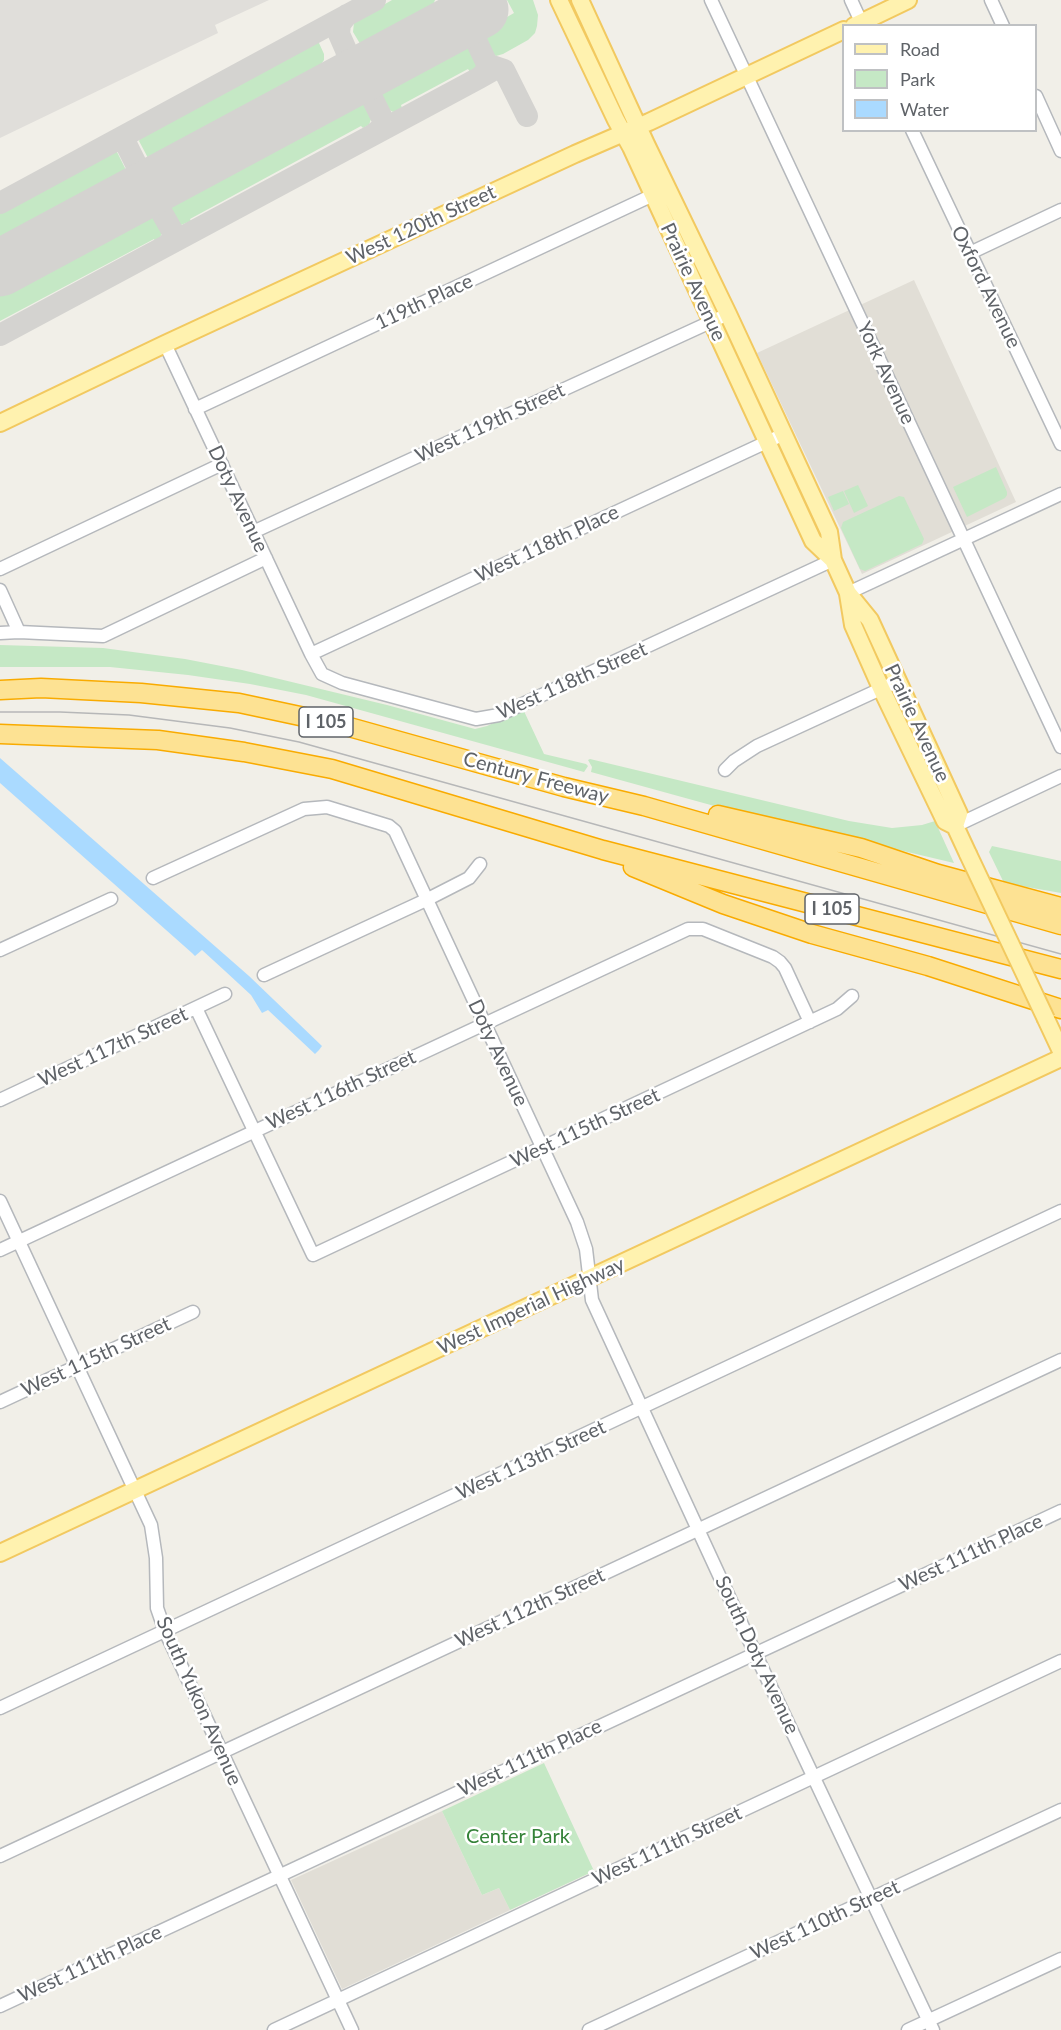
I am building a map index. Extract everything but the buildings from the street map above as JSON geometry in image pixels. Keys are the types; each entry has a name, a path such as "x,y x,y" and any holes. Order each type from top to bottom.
{"highway":[{"name":"Century Freeway","path":"0,690 41,688 141,693 239,703 342,725 564,787 644,806 1061,925"},
{"name":"I 105","path":"0,734 158,740 244,752 332,769 603,850 1061,969"},
{"path":"644,806 704,812 861,848 938,874 1059,906"},
{"path":"603,850 636,868 723,904 812,934 928,966 1061,998"},
{"path":"928,966 1054,1014"}],"main road":[{"name":"Prairie Avenue","path":"559,0 616,120 631,129 728,314 829,532 833,560 848,593 870,620 959,814 955,826"},
{"name":"Prairie Avenue","path":"580,0 631,129 653,195 813,541 833,560"},
{"path":"859,24 908,0"},
{"name":"West 120th Street","path":"0,423 165,344 748,76 842,30"},
{"name":"Prairie Avenue","path":"848,593 853,625 881,688 945,821 955,826 1054,1014 1061,1050"},
{"name":"West Imperial Highway","path":"0,1553 1061,1058"}],"street":[{"name":"York Avenue","path":"711,0 1061,747"},
{"path":"851,0 859,24"},
{"path":"991,0 1002,24"},
{"path":"1037,100 1061,151"},
{"name":"Oxford Avenue","path":"913,132 1061,444"},
{"name":"119th Place","path":"195,409 653,195"},
{"path":"970,253 1061,210"},
{"name":"West 119th Street","path":"253,531 728,314"},
{"name":"Doty Avenue","path":"165,344 311,654"},
{"name":"West 118th Place","path":"311,654 784,434"},
{"path":"0,569 222,464"},
{"path":"848,593 1061,494"},
{"path":"0,633 103,636 266,558"},
{"name":"West 118th Street","path":"311,654 322,674 342,683 476,719 488,718 522,705 833,560"},
{"path":"0,590 19,632"},
{"path":"725,770 757,746 897,681"},
{"path":"955,826 1061,776"},
{"name":"Doty Avenue","path":"153,878 304,809 327,807 389,826 394,831 577,1222 586,1249 591,1278"},
{"path":"264,975 469,878 480,864"},
{"path":"0,950 111,899"},
{"name":"West 116th Street","path":"0,1250 681,931 703,929 773,957 785,968 810,1022"},
{"name":"West 117th Street","path":"0,1100 225,994"},
{"name":"West 115th Street","path":"254,1131 313,1255 810,1022 837,1009 852,996"},
{"path":"196,1008 254,1131"},
{"name":"South Yukon Avenue","path":"0,1201 151,1525 155,1545 157,1608 165,1631 352,2030"},
{"name":"West 113th Street","path":"0,1708 1061,1211"},
{"name":"South Doty Avenue","path":"591,1278 592,1300 755,1653 931,2025"},
{"name":"West 115th Street","path":"0,1401 193,1312"},
{"name":"West 112th Street","path":"0,1856 1061,1360"},
{"name":"West 111th Place","path":"0,2006 1061,1511"},
{"name":"West 111th Street","path":"274,2030 1061,1661"},
{"name":"West 110th Street","path":"589,2030 1061,1810"},
{"path":"908,2030 931,2025 1061,1959"}],"shaded area":[{"path":"0,0 269,0 215,25 218,33 0,138"},
{"path":"914,280 1016,502 862,574 757,353"},
{"path":"442,1811 482,1895 499,1888 510,1910 342,1989 291,1880"}],"green space":[{"path":"392,0 435,0 430,13 424,18 421,14 369,42 371,46 362,47 353,32 354,22"},
{"path":"507,0 533,0 538,15 537,26 535,33 528,40 496,56 490,53 483,34 486,29 514,13"},
{"path":"462,41 471,45 478,58 476,68 470,72 468,69 401,105 402,108 397,111 393,112 386,108 379,94 382,85 384,84 386,88 461,48 459,43"},
{"path":"314,42 319,43 324,54 324,60 317,70 151,159 148,158 139,141 142,135"},
{"path":"360,98 372,116 369,125 363,128 361,126 190,219 191,221 181,225 176,220 168,205 172,197 175,202 355,105 353,99"},
{"path":"113,151 117,152 125,168 124,174 0,240 0,211"},
{"path":"146,212 153,212 157,217 163,232 159,239 155,241 154,239 0,321 0,295 147,216"},
{"path":"996,467 1007,495 967,517 953,487"},
{"path":"858,485 868,506 854,513 844,491"},
{"path":"843,491 849,504 834,511 828,497"},
{"path":"899,496 904,497 924,539 922,544 865,571 860,569 841,528 843,522"},
{"path":"0,645 103,648 185,659 242,670 387,705 475,729 487,726 523,709 544,754 588,766 584,772 306,695 250,684 110,667 0,667"},
{"path":"588,760 849,821 892,828 922,825 935,821 954,863 718,807 591,772 592,767"},
{"path":"992,846 1061,861 1061,893 1004,883 989,852"},
{"name":"Center Park","path":"544,1763 594,1871 510,1910 499,1888 482,1895 442,1811"}],"water":[{"path":"0,758 249,976 322,1046 319,1050 315,1054 268,1010 262,1013 251,995 202,950 195,956 0,783"}],"taxiway":[{"path":"0,203 375,0"},
{"path":"453,0 451,18 438,33 454,27 462,27 473,34 488,66 487,71 479,78"},
{"path":"347,15 340,24 339,34 349,64 347,73 337,87 356,84 369,92 384,122 375,133"},
{"path":"492,66 504,70 527,116"},
{"path":"0,335 497,68 504,70"},
{"path":"128,134 125,142 138,168 139,176 132,192 123,202 143,199 158,206 174,234 173,239 167,245"}],"runway":[{"path":"0,268 480,10"}],"tram line":[{"path":"0,712 129,715 230,728 299,742 1061,954"}]}
